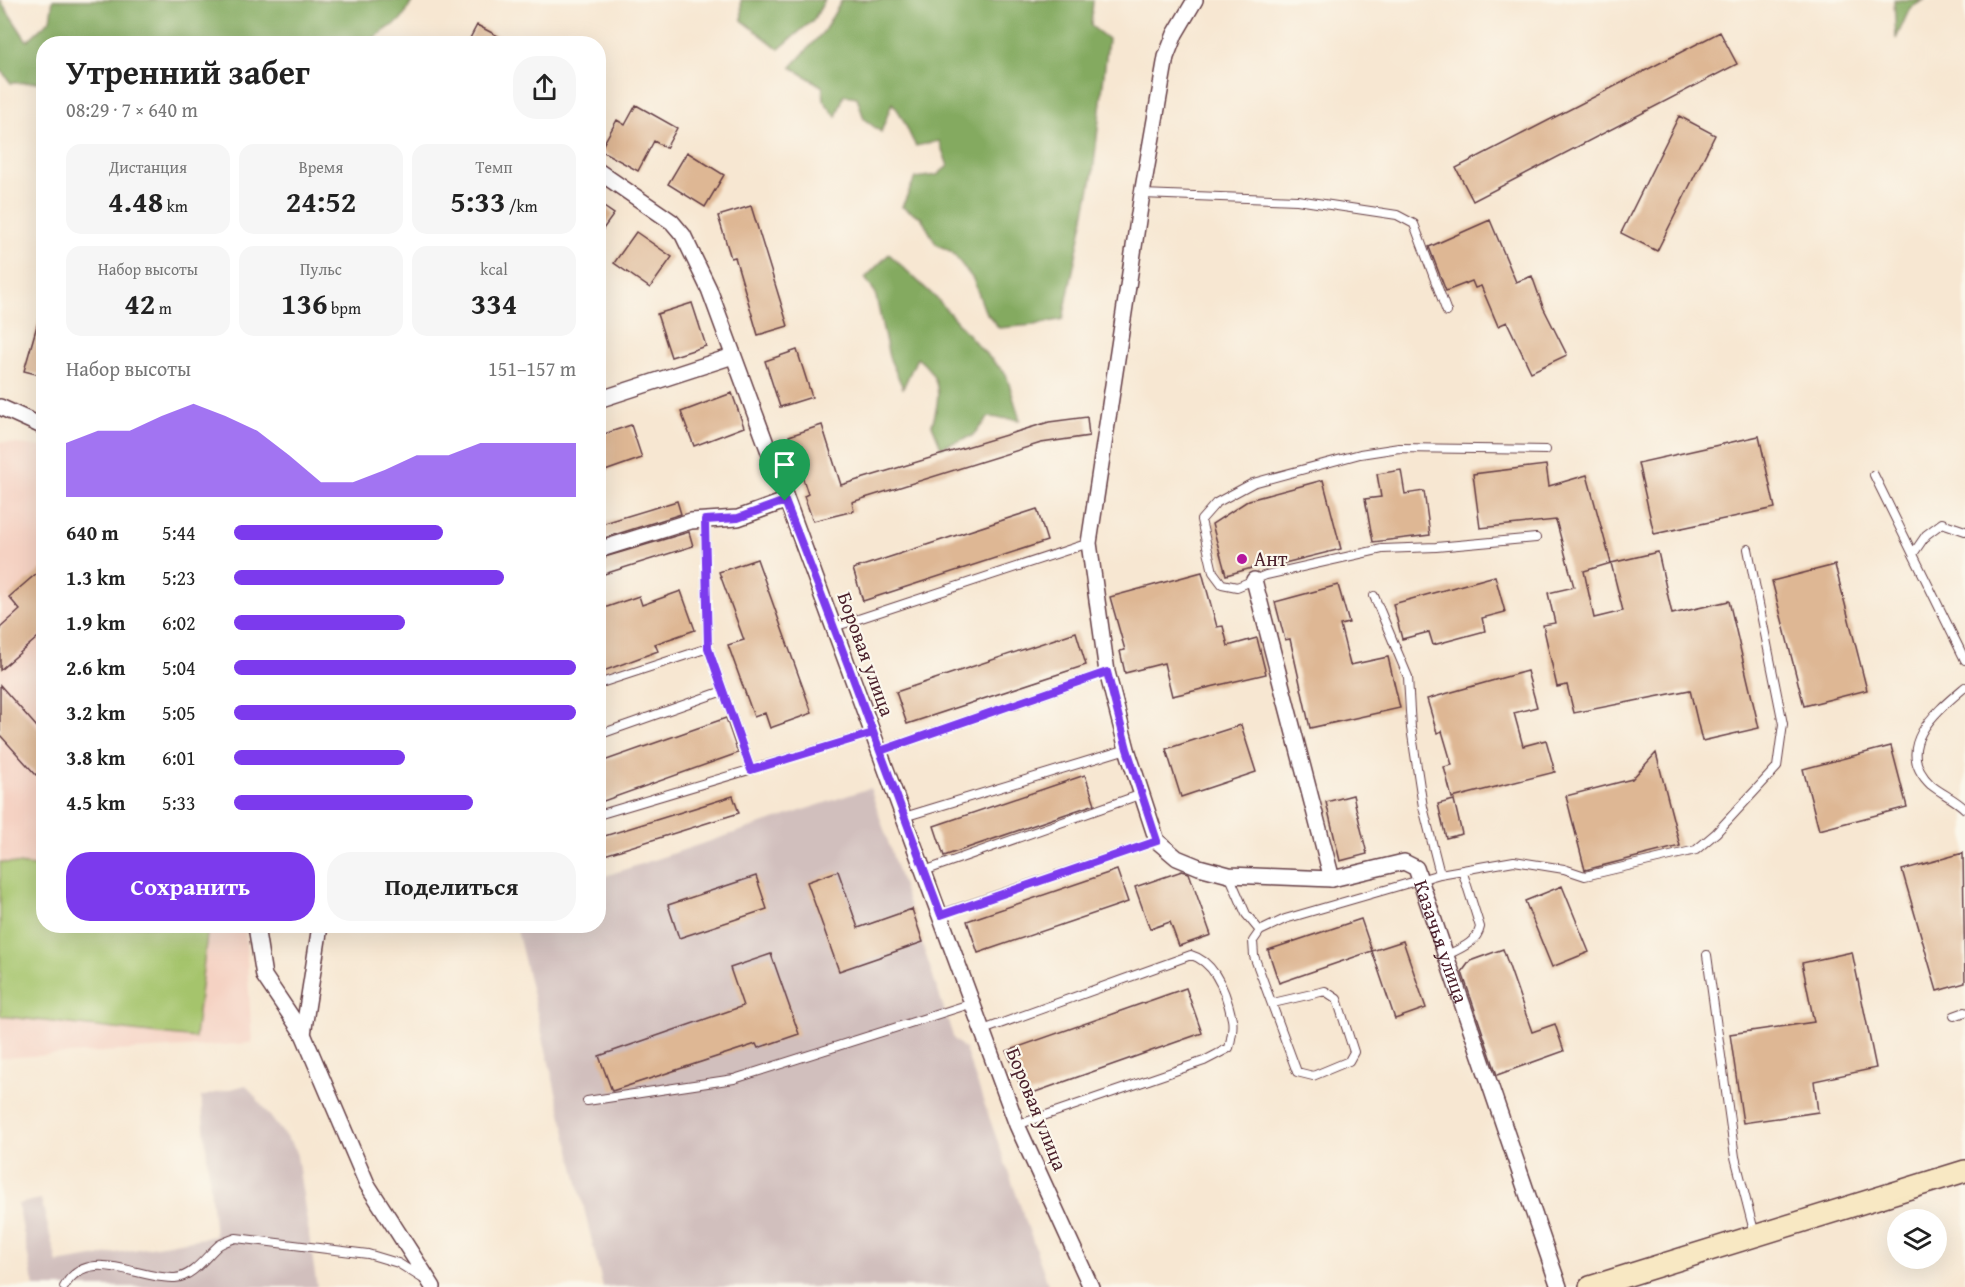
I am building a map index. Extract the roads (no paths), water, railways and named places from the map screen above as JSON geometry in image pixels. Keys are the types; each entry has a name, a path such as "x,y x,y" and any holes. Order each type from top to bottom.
{"street":[{"path":"1157,841 1127,749 1107,672 1089,543 1142,194 1166,57 1175,34 1195,0"},
{"name":"Боровая улица","path":"606,177 672,222 683,235 709,289 785,501 834,627 1017,1125 1091,1287"},
{"path":"606,397 733,356"},
{"path":"0,407 36,423"},
{"path":"606,548 691,521 738,518 785,501"},
{"path":"1254,580 1332,879"},
{"name":"Казачья улица","path":"1157,841 1177,858 1229,875 1332,879 1404,862 1416,868 1559,1287"},
{"path":"257,933 264,976 303,1034 367,1184 431,1285"},
{"path":"303,1034 319,933"},
{"path":"1590,1287 1965,1171"}],"lane":[{"path":"1142,194 1297,200 1397,215 1414,224 1447,312"},
{"path":"1536,538 1436,547 1382,549 1254,580 1237,587 1222,584 1213,572 1201,519 1216,503 1253,483 1360,454 1400,448 1546,450"},
{"path":"1874,475 1965,660"},
{"path":"705,520 708,648 751,770"},
{"path":"1913,554 1926,535 1942,523 1965,531"},
{"path":"834,627 1089,543"},
{"path":"1273,1003 1325,990 1336,999 1353,1041 1354,1052 1349,1061 1313,1076 1297,1072 1254,956 1253,940 1260,931 1285,919 1440,874 1514,861 1564,869 1585,876 1696,850 1716,833 1777,766 1783,724 1748,549"},
{"path":"1374,596 1408,677 1411,728 1423,807 1440,874"},
{"path":"606,681 708,648"},
{"path":"880,751 1107,672"},
{"path":"1965,687 1943,704 1931,718 1916,744 1919,764 1931,784 1955,799 1965,809"},
{"path":"606,732 723,691"},
{"path":"606,814 873,733"},
{"path":"904,817 1127,749"},
{"path":"924,871 1142,794"},
{"path":"941,915 1157,841"},
{"path":"1445,956 1472,942 1479,935 1480,927 1462,870"},
{"path":"1229,875 1246,914 1260,931"},
{"path":"983,1030 1191,955 1200,957 1216,973 1233,1021 1229,1048 1204,1061 1017,1125"},
{"path":"1707,955 1735,1157 1755,1236"},
{"path":"586,1101 734,1079 973,1003"},
{"path":"1954,1016 1965,1012"},
{"path":"64,1287 71,1275 79,1269 98,1265 175,1278 188,1274 221,1244 236,1238 368,1254 398,1263 431,1285"}],"place":[{"name":"Ант","path":"1242,559"}]}
